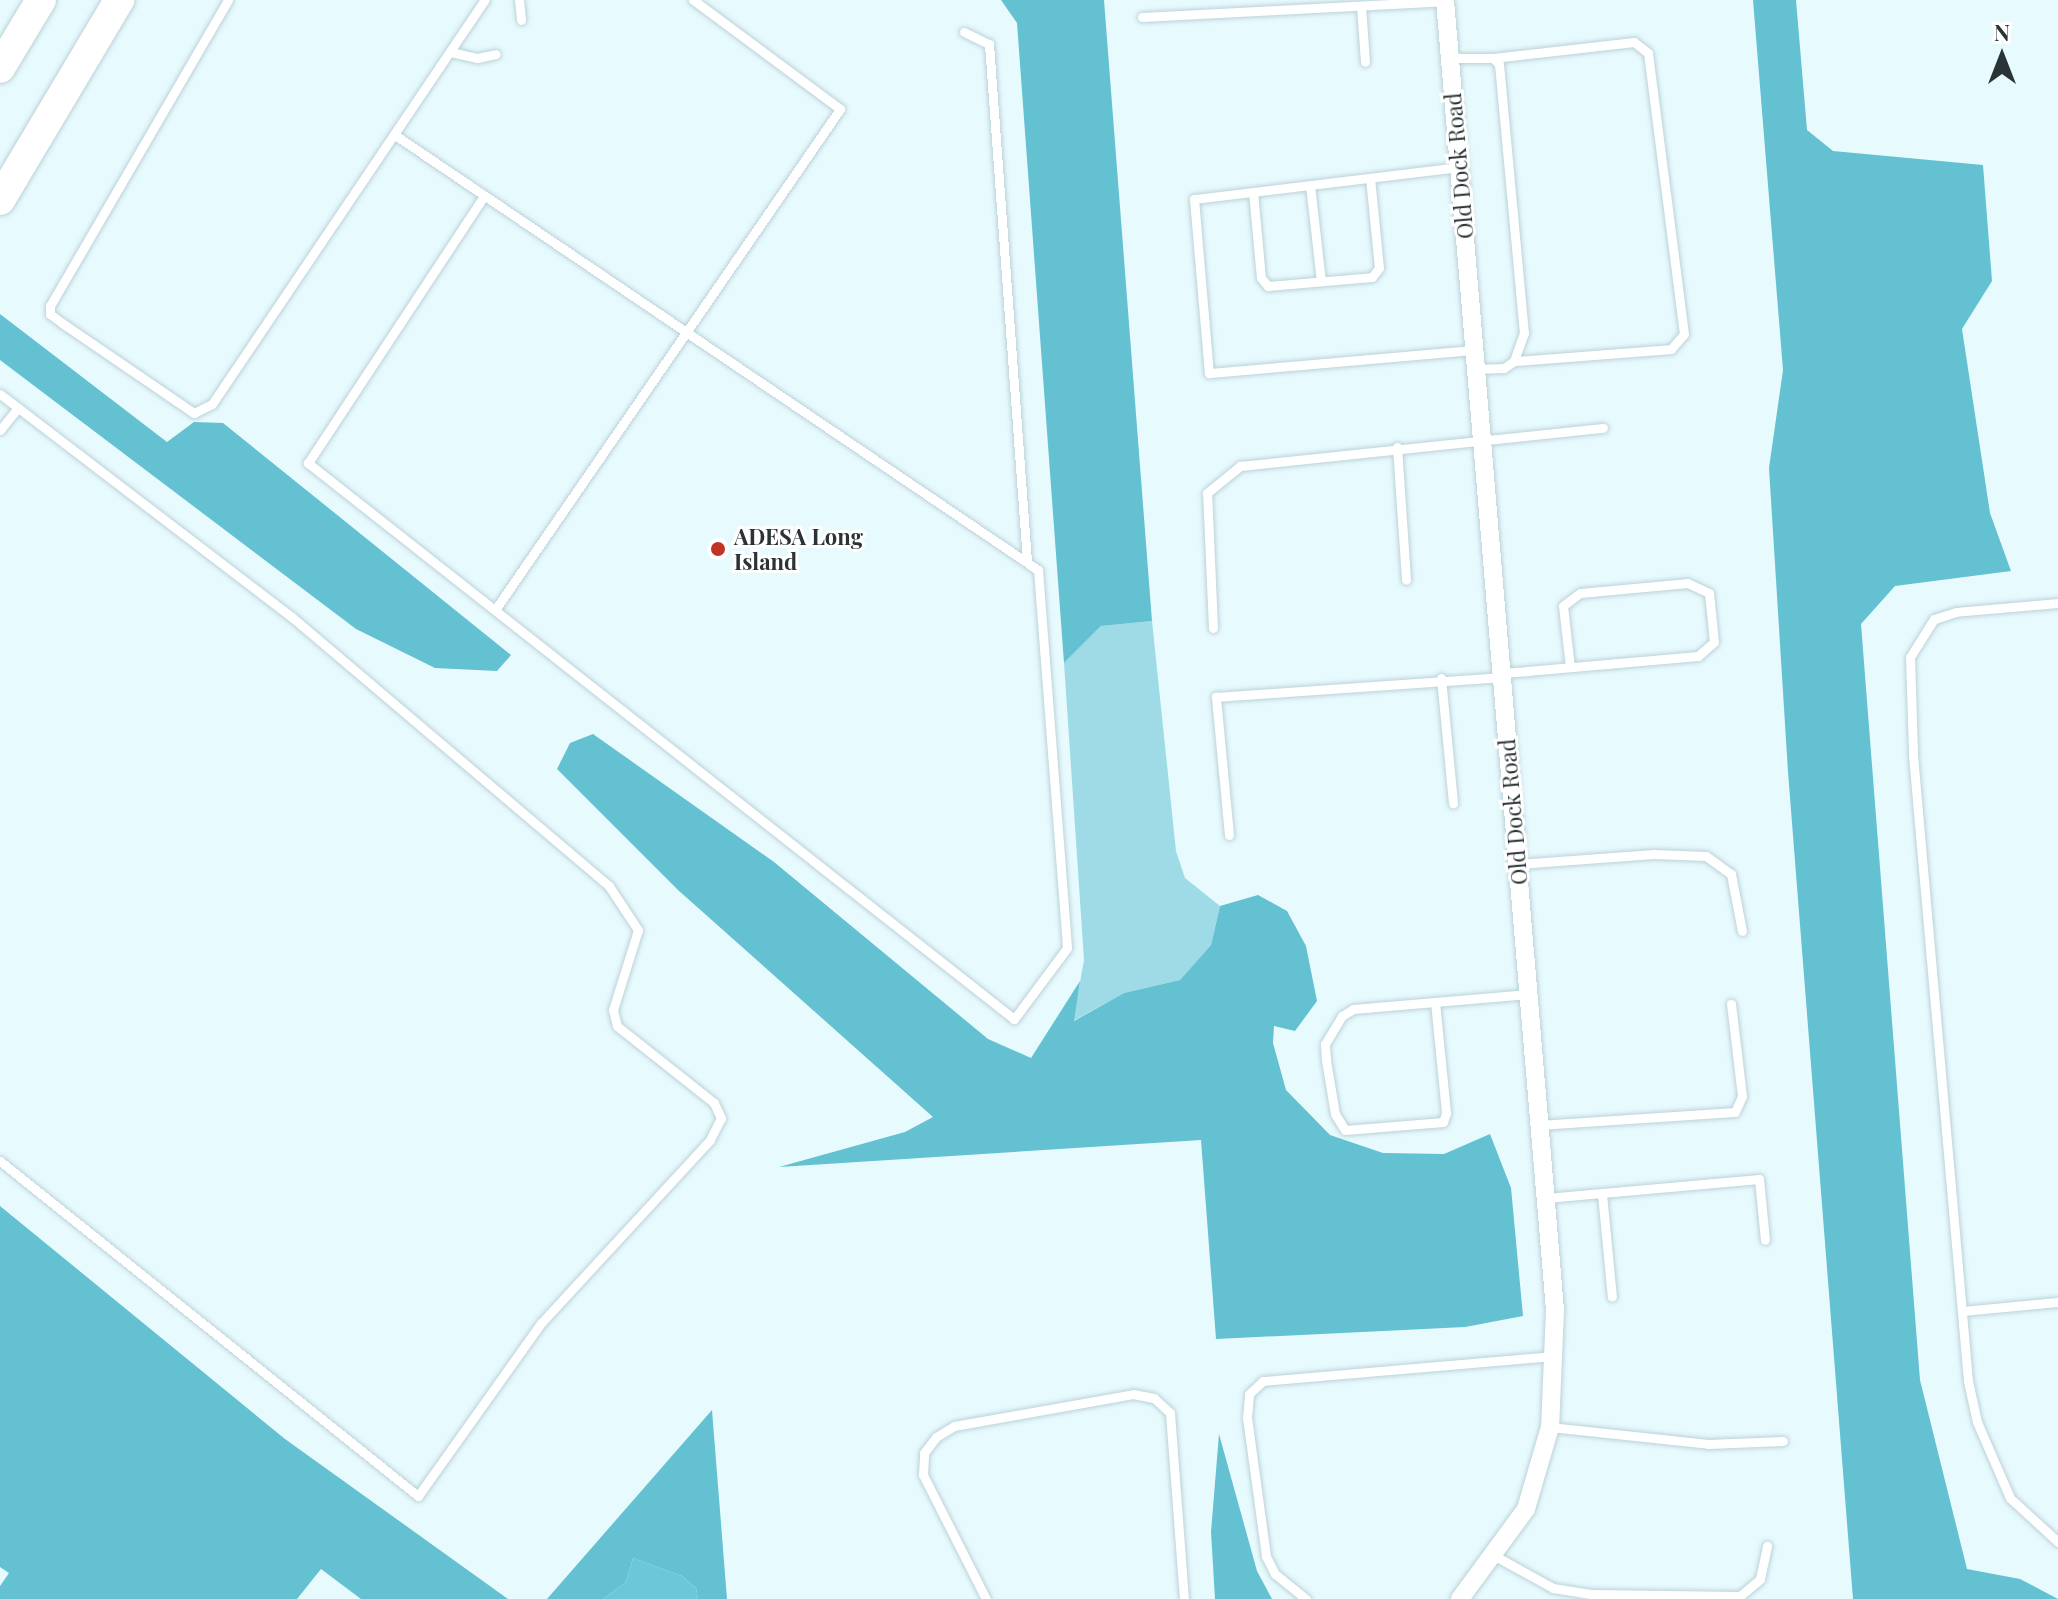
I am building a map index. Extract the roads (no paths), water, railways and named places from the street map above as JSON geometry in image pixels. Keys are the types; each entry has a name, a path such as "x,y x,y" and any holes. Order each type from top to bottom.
{"main road":[{"path":"2,62 41,0"},
{"path":"0,200 119,0"}],"street":[{"name":"Old Dock Road","path":"1445,0 1546,1198 1555,1356 1550,1427 1526,1509 1495,1556 1460,1599"}],"lane":[{"path":"228,0 55,295 50,314 194,413 202,413 485,0"},
{"path":"519,0 521,20"},
{"path":"497,607 840,109 693,0"},
{"path":"1142,17 1445,0"},
{"path":"1361,6 1365,62"},
{"path":"964,32 989,44 1027,562"},
{"path":"1450,58 1493,58 1634,42 1648,53 1684,334 1671,349 1514,361 1504,368 1475,360 1209,373 1194,199 1459,167"},
{"path":"451,52 477,58 496,54"},
{"path":"1493,58 1499,64 1524,333 1514,361"},
{"path":"395,135 1038,570 1067,948 1014,1019 497,607 308,463 484,196"},
{"path":"1253,192 1261,278 1268,286 1372,277 1379,268 1370,178"},
{"path":"1310,185 1321,281"},
{"path":"0,394 293,618 609,886 638,930 613,1010 617,1026 714,1103 721,1118 710,1140 541,1323 418,1496 0,1161"},
{"path":"0,430 17,409"},
{"path":"1213,628 1207,493 1240,466 1482,438 1603,428"},
{"path":"1397,447 1406,580"},
{"path":"1229,835 1216,697 1502,675 1698,656 1714,642 1709,593 1688,583 1580,593 1563,606 1570,667"},
{"path":"2058,603 1956,612 1934,619 1910,657 1913,755 1968,1381 1992,1461 2010,1498 2058,1542"},
{"path":"1441,678 1453,803"},
{"path":"1518,864 1654,854 1706,856 1731,874 1742,931"},
{"path":"1435,1002 1446,1119 1438,1124 1345,1130 1335,1114 1326,1060 1334,1025 1353,1009 1528,994"},
{"path":"1539,1125 1735,1112 1742,1096 1731,1004"},
{"path":"1546,1198 1759,1179 1765,1240"},
{"path":"1602,1194 1612,1297"},
{"path":"1962,1311 2058,1302"},
{"path":"1306,1599 1275,1574 1266,1556 1247,1418 1249,1394 1263,1381 1555,1356"},
{"path":"986,1599 923,1475 930,1445 954,1426 1133,1394 1154,1398 1170,1413 1184,1599"},
{"path":"1550,1427 1708,1444 1783,1441"},
{"path":"1495,1556 1553,1588 1591,1594 1740,1596 1760,1579 1767,1546"}],"place":[{"name":"ADESA Long Island","path":"718,549"}]}
